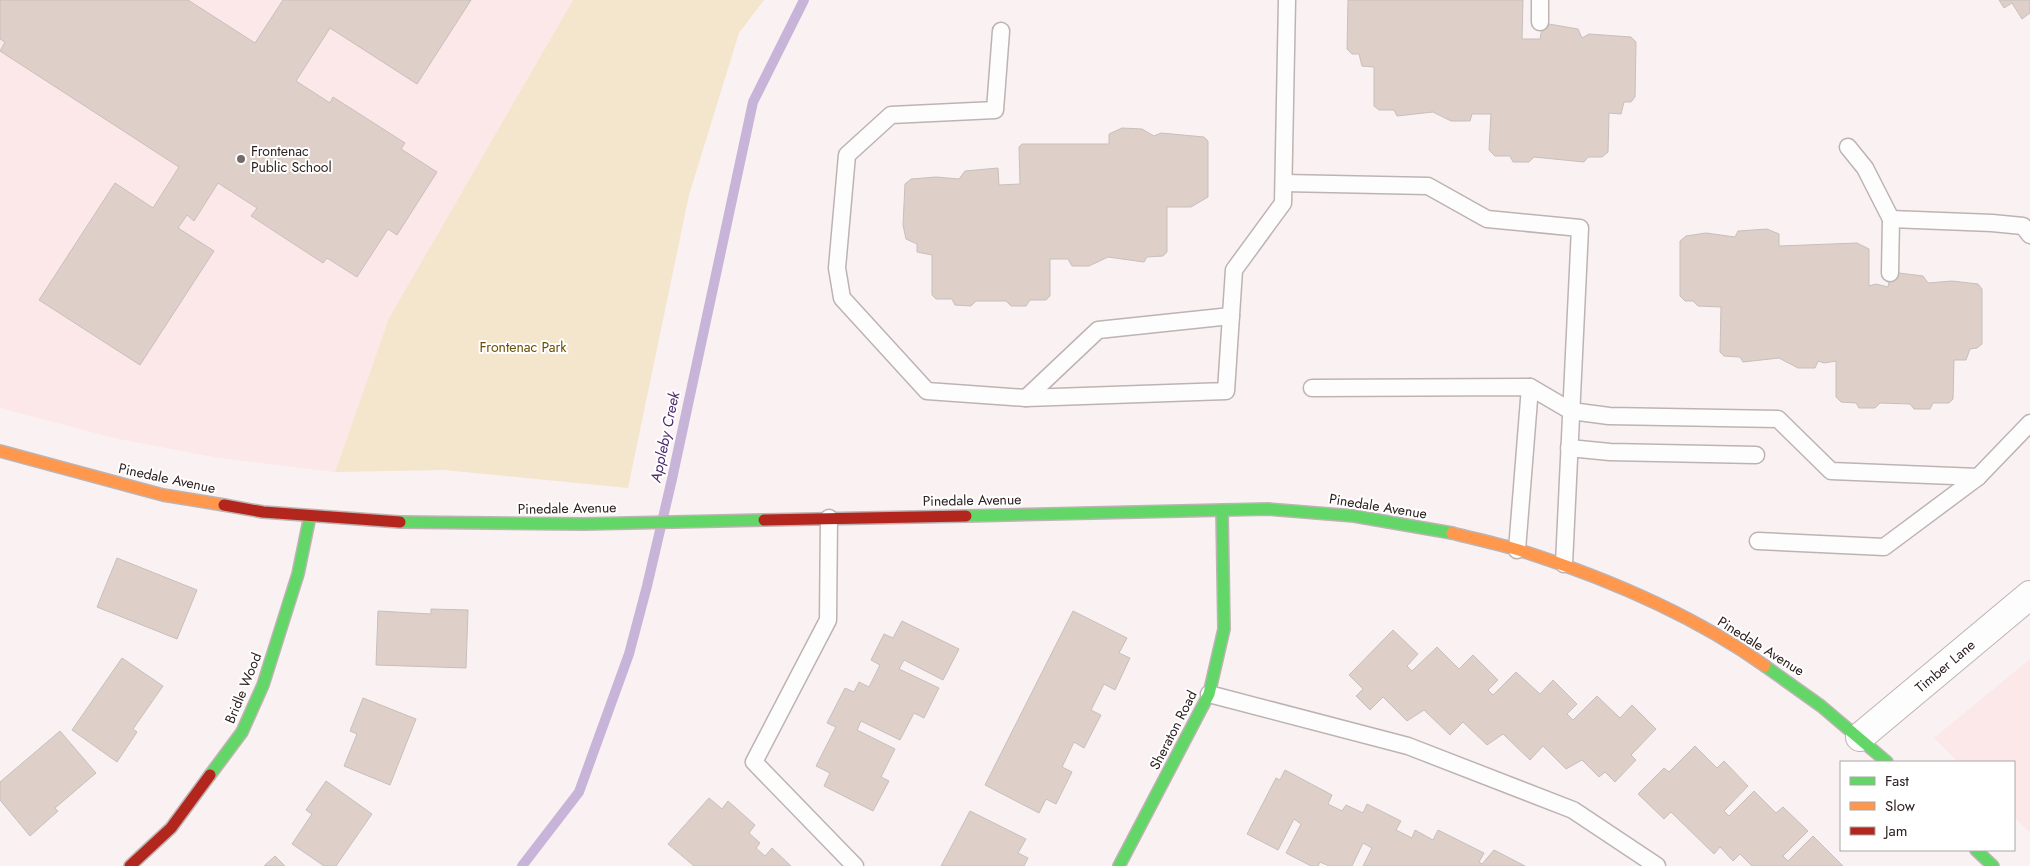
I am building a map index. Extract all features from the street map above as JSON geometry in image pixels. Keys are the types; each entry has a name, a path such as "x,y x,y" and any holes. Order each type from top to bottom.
{"street":[{"name":"Pinedale Avenue","path":"0,451 162,495 263,512 410,523 584,524 1222,510 1283,510 1341,514 1447,532 1564,564 1601,578 1653,602 1736,646 1792,683 1860,737 1886,761"},
{"name":"Sheraton Road","path":"1119,866 1209,694 1224,629 1222,510"},
{"name":"Bridle Wood","path":"130,866 171,828 242,732 263,685 275,648 298,574 310,516"},
{"name":"Timber Lane","path":"1860,737 2030,595"},
{"path":"1977,851 1992,866"}],"lane":[{"path":"1001,31 995,110 891,115 847,155 837,268 842,298 927,391 1026,398 1226,391 1234,270 1283,203 1288,0"},
{"path":"1540,0 1540,22"},
{"path":"1848,146 1865,168 1891,219 1890,273"},
{"path":"1284,183 1428,186 1487,219 1580,228 1564,564"},
{"path":"1891,219 2023,226 2030,235"},
{"path":"1026,398 1098,330 1231,316"},
{"path":"1517,550 1530,387"},
{"path":"1312,388 1530,387 1571,410 1614,417 1778,419 1831,471 1978,477"},
{"path":"1758,541 1884,547 1978,477 2030,423"},
{"path":"1570,448 1610,452 1756,454"},
{"path":"829,518 828,620 754,762 855,866"},
{"path":"1209,694 1408,746 1573,810 1657,866"}],"shaded area":[{"name":"Frontenac Public School","path":"0,0 573,0 389,318 335,472 218,458 114,438 0,408"},
{"path":"2030,659 2030,833 2015,818 2015,761 1957,761 1934,738"}],"green space":[{"name":"Frontenac Park","path":"573,0 764,0 739,33 689,195 628,488 444,470 335,472 389,318"}],"building":[{"path":"0,0 188,0 255,43 283,0 471,0 417,84 330,28 296,81 330,103 333,97 405,143 401,149 437,172 397,235 388,229 357,277 327,258 323,263 251,216 257,208 218,183 194,221 187,215 178,228 214,251 140,365 39,300 115,183 153,208 179,167 0,51 5,42 0,39"},
{"path":"1348,0 1523,0 1522,39 1540,39 1543,23 1578,29 1582,38 1589,34 1631,37 1636,42 1635,97 1631,102 1624,102 1621,114 1609,113 1608,152 1602,157 1588,157 1584,162 1534,157 1529,162 1513,162 1510,156 1495,156 1489,150 1491,114 1472,114 1470,121 1451,121 1433,112 1397,116 1394,110 1379,110 1374,106 1374,67 1362,66 1359,54 1352,54 1347,49"},
{"path":"1999,0 2030,0 2030,13 2022,19 2012,3 2004,8"},
{"path":"1122,128 1142,129 1154,136 1161,133 1204,137 1208,141 1208,197 1191,207 1167,207 1167,252 1163,256 1147,257 1144,262 1108,257 1089,266 1072,266 1068,259 1050,259 1050,296 1046,300 1030,300 1026,306 1011,306 1006,301 976,301 971,306 955,305 952,299 936,299 932,295 932,255 917,252 917,244 906,239 903,225 905,184 911,179 936,177 959,179 965,171 998,168 999,185 1020,184 1019,147 1022,144 1109,144 1109,134"},
{"path":"1767,229 1779,234 1779,246 1857,243 1869,249 1869,286 1876,284 1888,287 1891,272 1923,276 1928,283 1952,281 1978,284 1982,289 1982,344 1977,348 1970,349 1966,360 1954,360 1953,399 1949,403 1933,403 1930,409 1914,409 1910,404 1880,403 1875,408 1859,408 1856,403 1841,402 1836,397 1836,361 1824,363 1818,361 1815,368 1798,368 1779,358 1743,362 1740,357 1724,356 1720,352 1721,307 1698,306 1693,301 1685,301 1680,296 1680,241 1686,236 1706,233 1735,237 1738,231"},
{"path":"117,558 197,590 177,639 97,607"},
{"path":"431,609 468,610 466,668 376,665 378,611 431,614"},
{"path":"1073,611 1127,638 1119,653 1130,658 1115,690 1104,684 1091,710 1101,715 1084,748 1074,742 1062,767 1072,772 1056,804 1046,799 1039,813 985,785"},
{"path":"902,621 959,649 943,680 904,660 899,669 939,688 924,718 914,713 900,740 861,721 857,730 895,749 881,777 889,781 873,811 824,786 830,773 816,766 836,727 827,723 845,688 854,692 859,682 869,687 880,665 871,660 884,634 893,638"},
{"path":"1393,630 1418,654 1407,666 1412,671 1437,647 1459,669 1473,655 1498,680 1488,690 1493,695 1516,672 1540,694 1553,680 1577,704 1567,714 1573,720 1597,696 1620,718 1632,705 1656,729 1631,755 1636,760 1615,782 1605,772 1599,777 1582,760 1566,769 1543,746 1530,760 1503,734 1487,745 1463,722 1450,735 1424,710 1407,721 1383,697 1370,710 1356,696 1363,689 1349,675"},
{"path":"122,658 163,686 133,729 137,732 117,762 72,730"},
{"path":"363,698 416,719 390,785 344,766 357,734 350,731"},
{"path":"60,731 96,773 55,808 58,811 30,836 0,800 0,782"},
{"path":"1695,746 1717,768 1724,761 1748,786 1724,811 1729,816 1754,791 1776,813 1783,807 1808,831 1783,856 1788,861 1813,836 1843,866 1752,866 1740,854 1733,861 1720,847 1714,854 1671,812 1664,819 1638,794 1664,768 1669,772"},
{"path":"1285,770 1332,795 1328,804 1342,811 1346,805 1363,813 1367,804 1401,821 1396,830 1412,838 1415,830 1433,840 1438,830 1484,853 1479,862 1482,864 1494,850 1525,866 1363,866 1372,848 1363,843 1352,866 1329,866 1320,862 1318,866 1311,866 1286,853 1301,824 1294,819 1278,850 1247,834 1276,778 1280,780"},
{"path":"326,781 372,814 336,866 324,866 292,844 312,814 306,810"},
{"path":"709,798 722,809 728,801 755,825 749,833 760,843 756,848 765,856 772,848 791,866 694,866 668,844"},
{"path":"970,811 1026,839 1018,853 1028,858 1024,866 941,866"},
{"path":"275,856 285,866 264,866"}],"waterway":[{"name":"Appleby Creek","path":"522,866 579,792 629,654 672,479 753,102 804,0"}],"traffic: fast":[{"path":"966,516 1268,509 1354,516 1452,533"},
{"path":"1119,866 1209,694 1224,629 1222,510"},
{"path":"210,775 242,732 263,685 298,574 310,516"},
{"path":"400,522 584,524 764,520"},
{"path":"1765,666 1821,706 1886,761"},
{"path":"1977,851 1993,866"}],"traffic: slow":[{"path":"0,451 163,495 224,505"},
{"path":"1452,533 1522,551 1585,573 1648,599 1708,630 1765,666"}],"traffic: jam":[{"path":"224,505 263,512 400,522"},
{"path":"764,520 966,516"},
{"path":"130,866 171,828 210,775"}],"place":[{"name":"Frontenac Public School","path":"241,159"}]}
